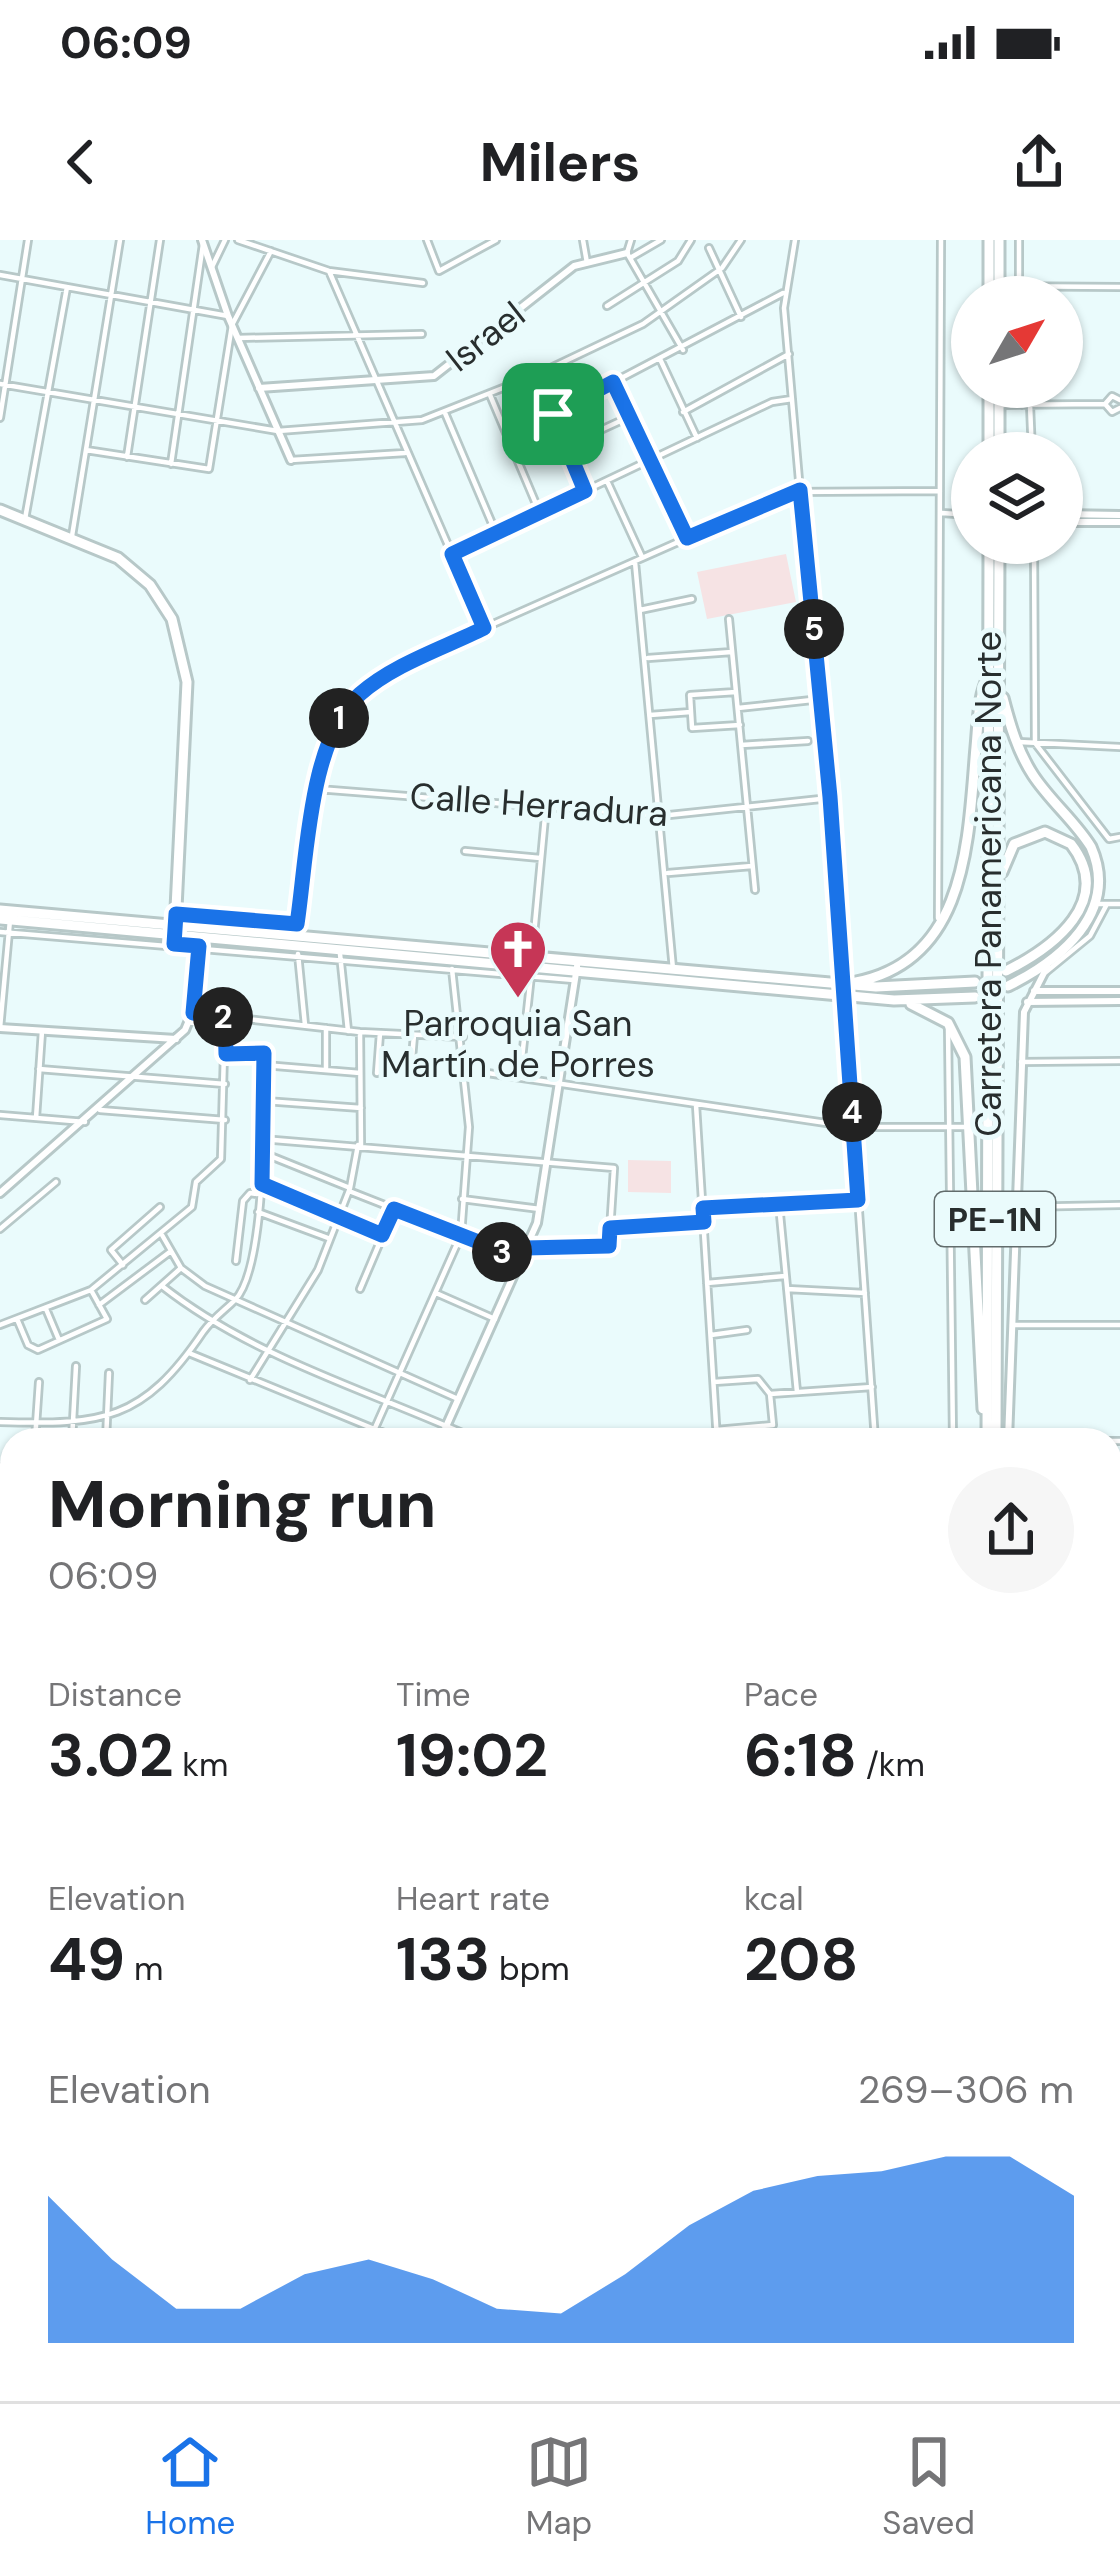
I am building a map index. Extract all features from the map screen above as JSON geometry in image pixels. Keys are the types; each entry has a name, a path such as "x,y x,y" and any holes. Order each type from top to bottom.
{"main road":[{"path":"989,240 989,276"},
{"path":"999,240 999,276"},
{"path":"0,510 72,536 135,570 160,598 182,645 186,699 175,930"},
{"name":"Carretera Panamericana Norte","path":"990,564 997,889 990,1428"},
{"name":"Carretera Panamericana Norte","path":"990,1428 998,564"},
{"path":"843,988 899,967 938,931 958,886 994,677"},
{"path":"994,677 1023,757 1095,856 1103,904 1082,935 1049,964 1007,986"},
{"path":"997,889 1010,850 1037,832 1054,834 1071,844 1086,876 1075,921 1036,955 1006,971"},
{"path":"4,916 175,930 296,930 532,956 576,970 843,988 975,982"},
{"path":"175,930 199,941 542,971 673,969 843,988 894,1000 948,1023 965,1057 989,1428"},
{"path":"894,1000 975,997"}],"street":[{"path":"0,418 28,240"},
{"path":"72,536 120,240"},
{"path":"127,457 160,240"},
{"path":"212,267 225,240"},
{"path":"238,240 329,271 423,283"},
{"path":"427,240 439,271 496,240"},
{"path":"472,240 479,249"},
{"path":"584,240 587,263"},
{"path":"631,240 629,255 682,350"},
{"path":"629,255 661,240"},
{"path":"608,306 678,261 691,240"},
{"path":"3,384 278,431 394,424 445,413 621,335 722,268 741,240"},
{"path":"795,240 783,293 830,797 874,1428"},
{"path":"938,931 941,240"},
{"path":"1019,240 1019,276"},
{"path":"203,241 228,316 291,460 407,453"},
{"path":"171,464 203,241"},
{"path":"709,248 741,316"},
{"path":"86,450 209,469 232,325 271,251"},
{"name":"Israel","path":"260,388 441,372 574,266 629,255"},
{"path":"329,271 484,628"},
{"path":"0,275 228,316"},
{"path":"26,519 67,287"},
{"path":"1083,287 1120,287"},
{"path":"553,414 783,293"},
{"path":"238,338 422,334"},
{"path":"683,412 789,354"},
{"path":"661,358 697,438"},
{"path":"613,382 654,458 687,538"},
{"path":"490,394 540,512"},
{"path":"544,394 585,491"},
{"path":"1083,404 1105,404 1112,396 1120,404 1112,412 1105,404"},
{"path":"452,554 772,402 792,399"},
{"path":"445,413 496,533"},
{"path":"566,446 631,416"},
{"path":"607,481 639,560 673,969"},
{"path":"296,930 331,733 362,691 484,628 800,490 940,491"},
{"path":"940,513 951,514"},
{"path":"1083,518 1120,518"},
{"path":"1023,757 1032,744 1034,564"},
{"path":"640,610 692,599"},
{"path":"729,619 755,890"},
{"path":"645,658 732,652"},
{"path":"736,692 691,695 692,728 740,725"},
{"path":"738,708 821,699"},
{"path":"650,715 691,712"},
{"path":"1015,739 1032,744 1120,746"},
{"path":"741,745 808,742"},
{"path":"1032,744 1109,839 1120,838"},
{"name":"Calle Herradura","path":"318,789 660,816 830,797"},
{"path":"532,956 546,806"},
{"path":"465,851 540,859"},
{"path":"665,873 752,866"},
{"path":"1041,975 1080,946 1103,904 1120,904"},
{"path":"4,916 10,933 0,1028 178,1039"},
{"path":"0,932 175,930"},
{"path":"0,1193 178,1039 193,1013 199,941 298,954 339,953 348,1031"},
{"path":"298,954 305,1025"},
{"path":"189,1353 375,1428 461,1235 467,1070 451,962"},
{"path":"1008,1428 1027,1002 1049,964"},
{"path":"520,969 531,975 542,971"},
{"path":"447,1426 540,1209 576,970"},
{"path":"520,1078 531,975"},
{"path":"1033,992 1120,991"},
{"path":"1027,1002 1120,1001"},
{"path":"193,1013 348,1031 463,1037"},
{"path":"0,1336 0,1325 91,1290 192,1207 196,1182 221,1159 225,1017"},
{"path":"948,1023 953,1428"},
{"path":"326,1028 326,1070"},
{"path":"36,1118 42,1031"},
{"path":"250,1379 288,1323 349,1189 360,1145 361,1032"},
{"path":"377,1073 380,1033"},
{"path":"411,1070 414,1035"},
{"path":"0,1422 108,1419 155,1394 209,1323 236,1300 250,1264 262,1184 264,1053 226,1054"},
{"path":"1022,1062 1120,1061"},
{"path":"264,1065 361,1072"},
{"path":"39,1070 226,1084"},
{"path":"467,1070 853,1126 968,1127"},
{"path":"263,1101 361,1108"},
{"path":"696,1105 716,1428"},
{"path":"100,1109 225,1120"},
{"path":"0,1115 85,1123"},
{"path":"262,1139 614,1168 609,1246 526,1248"},
{"path":"262,1153 522,1259"},
{"path":"0,1228 56,1182"},
{"path":"262,1184 382,1235"},
{"path":"236,1261 243,1202 250,1193 260,1195"},
{"path":"461,1199 540,1209"},
{"path":"703,1208 858,1200"},
{"path":"779,1204 797,1392"},
{"path":"1015,1207 1120,1205"},
{"path":"123,1265 111,1250 160,1207"},
{"path":"360,1289 394,1209"},
{"path":"258,1211 328,1238"},
{"path":"610,1228 704,1222"},
{"path":"162,1235 181,1268 236,1300 458,1399"},
{"path":"99,1306 171,1251"},
{"path":"145,1300 181,1268"},
{"path":"707,1283 785,1276"},
{"path":"162,1286 209,1323 267,1352 451,1428"},
{"path":"787,1289 865,1293"},
{"path":"16,1319 34,1350 107,1319 91,1290"},
{"path":"436,1293 495,1318"},
{"path":"46,1309 59,1340"},
{"path":"1012,1324 1120,1324"},
{"path":"711,1335 747,1330"},
{"path":"73,1428 76,1366"},
{"path":"107,1428 109,1373"},
{"path":"714,1382 758,1378 770,1394 773,1425 739,1428"},
{"path":"36,1428 39,1382"},
{"path":"770,1394 872,1387"}],"shaded area":[{"path":"786,554 796,602 707,619 697,572"},
{"path":"628,1160 671,1161 671,1193 628,1192"}],"place":[{"name":"Parroquia San Martín de Porres","path":"518,1000"}],"route":[{"path":"613,382 654,458 687,538 800,490 830,797 858,1200 703,1208 704,1222 610,1228 609,1246 526,1248 522,1259 394,1209 382,1235 262,1184 264,1053 226,1054 225,1017 193,1013 199,946 174,944 176,914 297,924 326,747 339,717 375,682 484,628 452,554 585,491 553,414 613,382"}]}
